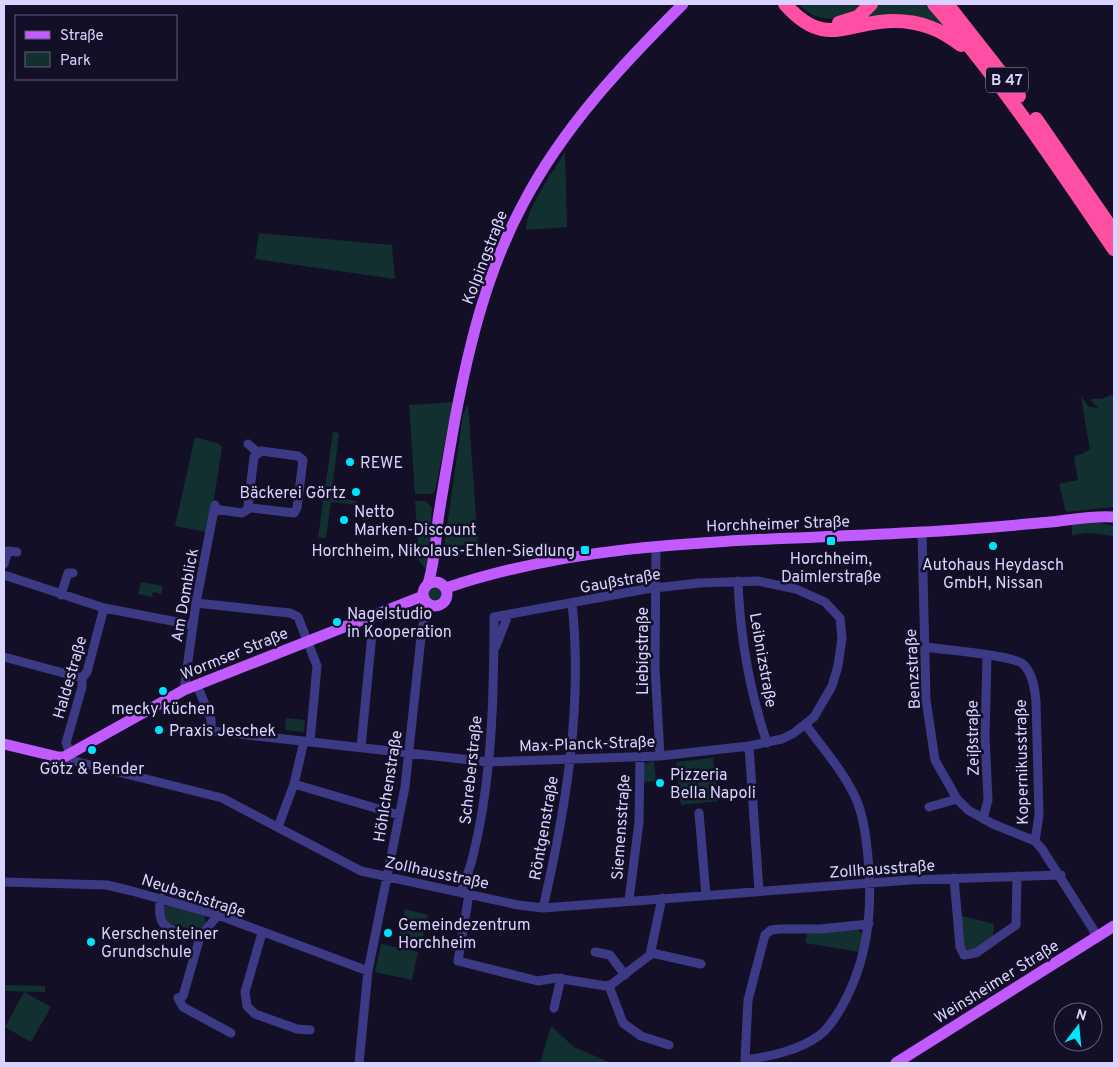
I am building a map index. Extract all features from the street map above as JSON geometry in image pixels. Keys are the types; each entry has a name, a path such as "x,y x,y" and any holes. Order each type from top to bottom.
{"highway":[{"path":"785,4 804,22 822,29 845,30 892,21 928,26 957,41 987,69"},
{"path":"795,4 814,19 836,23 858,17 871,4"},
{"name":"B 47","path":"934,4 987,69 1114,249"},
{"name":"B 47","path":"947,4 997,66 1114,232"}],"main road":[{"name":"Kolpingstraße","path":"438,585 433,557 449,453 468,355 489,283 508,233 530,191 569,131 633,55 683,4"},
{"name":"Kolpingstraße","path":"669,18 687,4"},
{"name":"Horchheimer Straße","path":"438,585 600,553 656,546 726,540 922,532 1114,517"},
{"path":"438,585 448,596 444,603 430,606 423,596 424,588 438,585"},
{"name":"Wormser Straße","path":"67,755 184,690 367,616 423,596"},
{"path":"4,744 58,757 67,755"},
{"name":"Weinsheimer Straße","path":"896,1063 1114,926"}],"street":[{"path":"248,444 257,452 298,456 303,460 295,512 291,514 250,508 247,503 254,457 257,452"},
{"name":"Am Domblick","path":"184,690 196,603 215,507 242,513 250,508"},
{"name":"Benzstraße","path":"922,532 926,700 935,760 957,799 968,810 983,819 1035,842 1061,875 1093,928 1096,938"},
{"name":"Liebigstraße","path":"656,546 655,667 660,756"},
{"path":"4,564 8,551 17,552"},
{"path":"61,595 68,572 73,573"},
{"path":"4,575 104,608 193,625"},
{"name":"Gaußstraße","path":"508,615 656,588 738,581 768,582 808,593 825,602 840,618 841,647 835,678 822,707 806,725"},
{"name":"Leibnizstraße","path":"738,581 742,642 746,667 767,743"},
{"path":"196,603 294,614 298,617 308,640 317,666 307,742 278,828"},
{"name":"Röntgenstraße","path":"543,908 560,830 569,759 576,675 572,603"},
{"name":"Höhlchenstraße","path":"359,1063 368,971 399,815 409,752 421,634 430,606"},
{"name":"Haldestraße","path":"67,755 66,743 82,687 82,678 87,672 104,608"},
{"name":"Schreberstraße","path":"508,615 495,648 488,762 476,842 465,893 458,961 538,981 561,978"},
{"path":"360,747 372,634 367,616"},
{"name":"Kopernikusstraße","path":"926,647 1017,659 1024,664 1034,683 1036,702 1039,815 1035,842"},
{"name":"Zeißstraße","path":"983,819 988,800 985,737 987,656"},
{"path":"4,657 82,678"},
{"name":"Max-Planck-Straße","path":"197,685 209,713 211,731 488,762 660,756 749,746 767,743 794,734 806,725"},
{"path":"806,725 839,770 857,803 864,828 870,883 869,924 857,976 831,1024 821,1035 807,1043 775,1055 745,1060 748,1000 765,935 771,930 780,929 820,929 869,924"},
{"path":"749,746 759,891"},
{"name":"Zollhausstraße","path":"67,755 66,759 222,798 361,871 386,878 518,905 543,908 870,883 1061,875"},
{"name":"Siemensstraße","path":"629,900 639,822 640,757"},
{"path":"294,784 399,815"},
{"path":"928,807 957,799"},
{"path":"699,813 706,895"},
{"path":"954,878 960,947 964,955 976,953 1016,925 1017,876"},
{"name":"Neubachstraße","path":"4,882 107,885 161,898 218,915 368,971"},
{"path":"161,898 158,916 164,926 200,937"},
{"path":"554,1008 561,978 609,986 652,953 662,898"},
{"path":"218,915 200,937 183,996 178,998 182,1007 231,1033"},
{"path":"262,933 245,992 247,1006 255,1014 297,1029 310,1030"},
{"path":"595,952 610,955 625,974"},
{"path":"652,953 701,964"},
{"path":"609,986 623,1023 641,1036 670,1045"}],"green space":[{"path":"799,4 868,4 852,14 833,19 815,16"},
{"path":"876,4 925,4 952,34 859,20"},
{"path":"565,152 567,227 526,230 527,221 535,201"},
{"path":"259,233 392,245 395,279 255,259"},
{"path":"1114,394 1114,507 1066,512 1059,484 1078,480 1074,457 1090,450 1081,397 1078,395 1082,397 1089,407 1098,408 1090,399 1101,399"},
{"path":"453,402 435,491 432,494 415,494 409,405"},
{"path":"468,404 478,544 444,547 463,414"},
{"path":"333,432 339,433 331,497 357,501 357,505 331,502 326,538 318,537"},
{"path":"195,437 217,443 222,447 209,531 206,532 175,526"},
{"path":"415,501 426,501 432,508 427,570 419,561"},
{"path":"1096,522 1114,526 1114,536 1087,533 1072,535 1072,525"},
{"path":"141,582 163,586 161,594 153,592 152,597 138,594"},
{"path":"435,585 443,590 444,594 439,602 435,603 427,598 426,594 431,586"},
{"path":"286,718 305,720 304,732 285,730"},
{"path":"713,758 718,801 681,805 676,762"},
{"path":"654,761 656,781 644,782 644,764"},
{"path":"168,904 204,915 206,923 202,930 198,932 163,921 163,908"},
{"path":"405,909 428,915 422,941 399,936"},
{"path":"962,916 994,924 993,936 974,951 964,948 959,918"},
{"path":"857,929 863,935 859,952 805,943 807,934"},
{"path":"381,944 418,952 412,980 375,972"},
{"path":"4,985 45,986 45,992 4,991"},
{"path":"24,992 51,1007 31,1042 5,1027"},
{"path":"551,1026 574,1047 611,1063 540,1063"}],"place":[{"name":"REWE","path":"350,462"},
{"name":"Bäckerei Görtz","path":"356,492"},
{"name":"Netto Marken-Discount","path":"344,520"},
{"name":"Horchheim, Daimlerstraße","path":"831,541"},
{"name":"Autohaus Heydasch GmbH, Nissan","path":"993,546"},
{"name":"Horchheim, Nikolaus-Ehlen-Siedlung","path":"585,550"},
{"name":"Nagelstudio in Kooperation","path":"337,622"},
{"name":"mecky küchen","path":"163,691"},
{"name":"Praxis Jeschek","path":"159,730"},
{"name":"Götz & Bender","path":"92,750"},
{"name":"Pizzeria Bella Napoli","path":"660,783"},
{"name":"Gemeindezentrum Horchheim","path":"388,933"},
{"name":"Kerschensteiner Grundschule","path":"91,942"}]}
